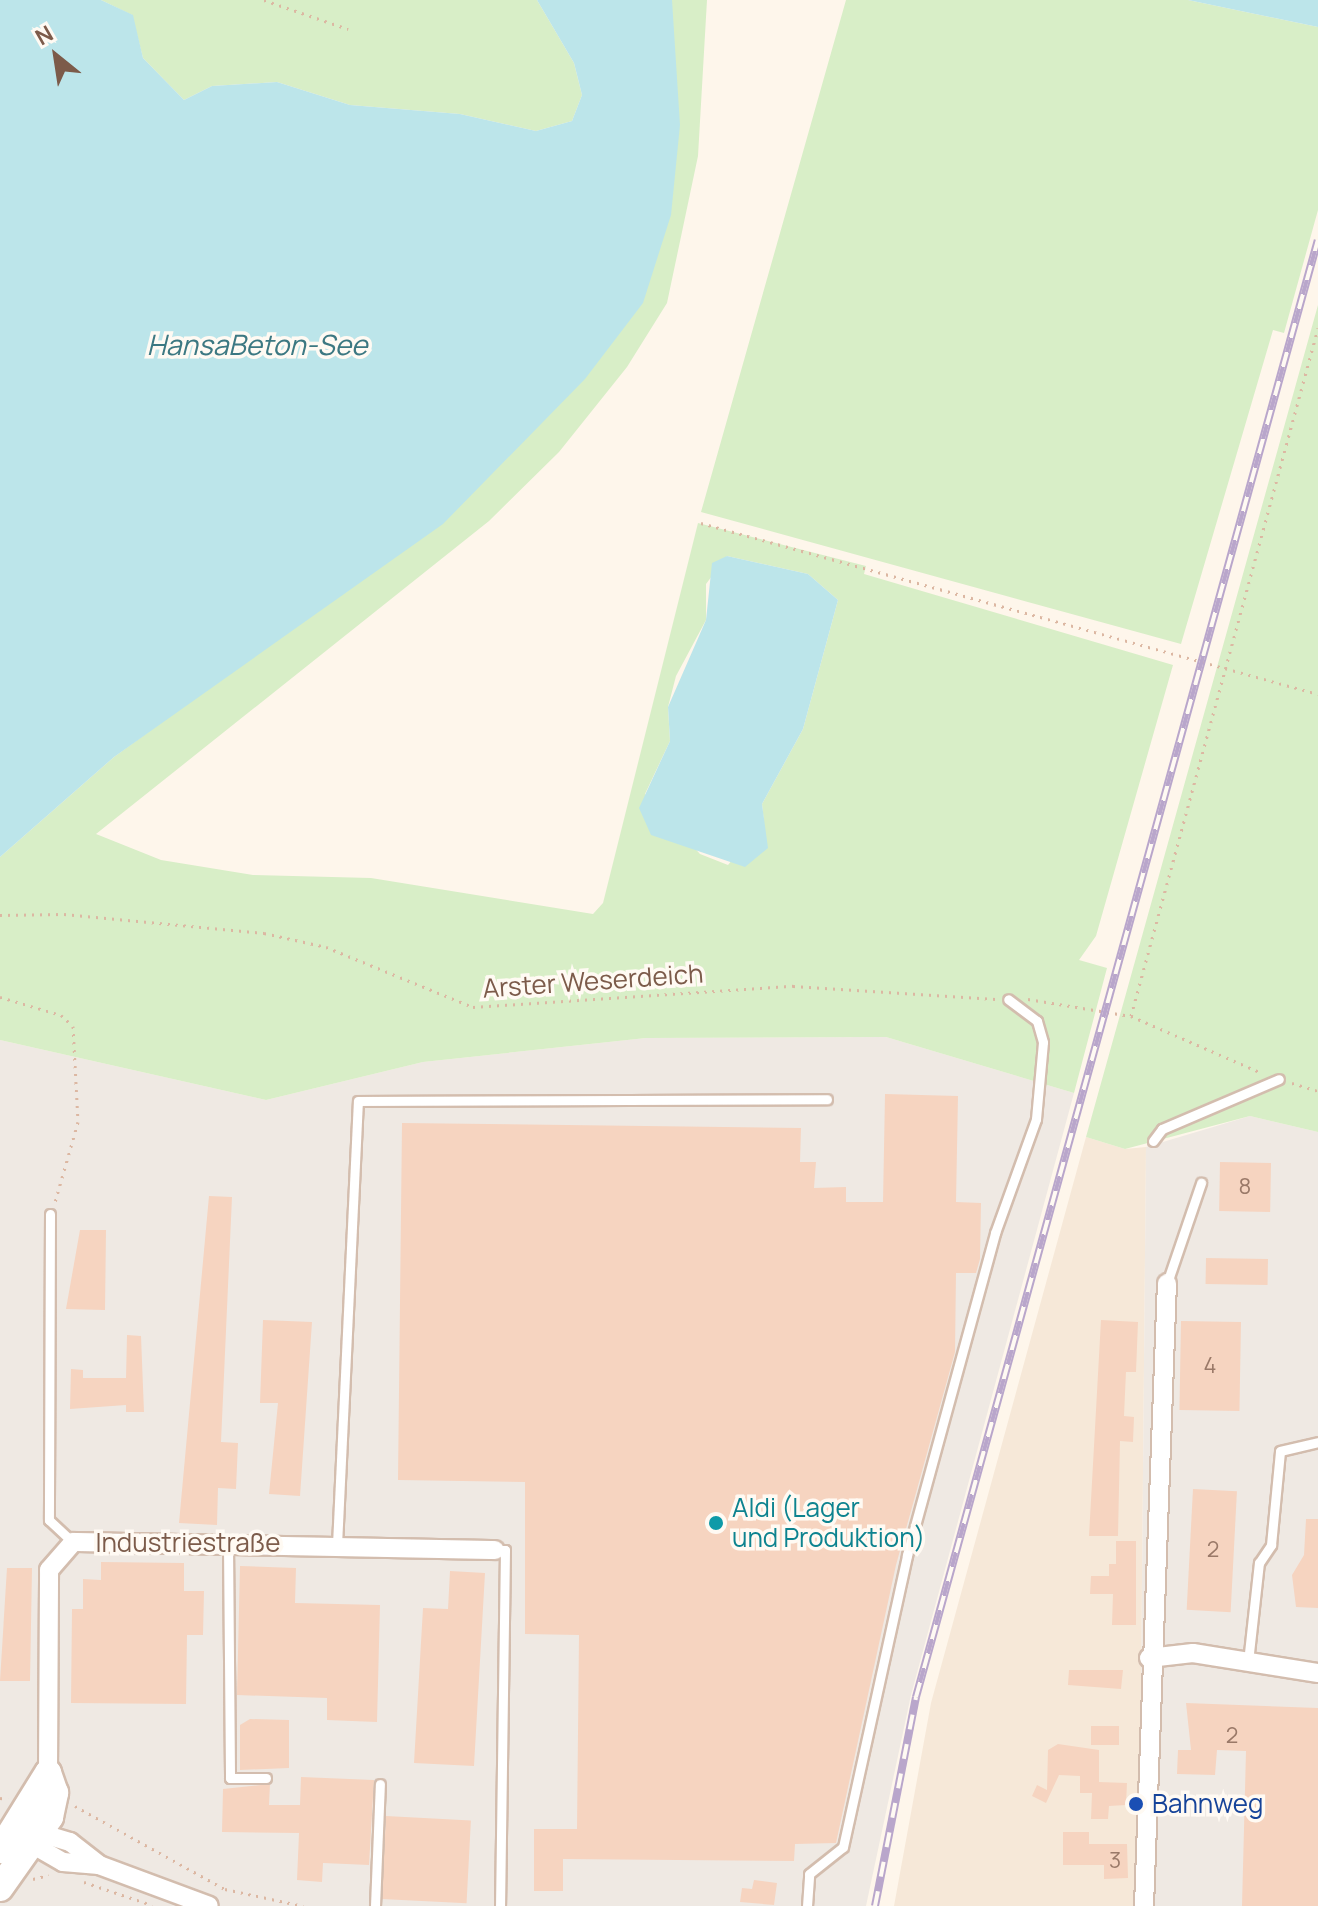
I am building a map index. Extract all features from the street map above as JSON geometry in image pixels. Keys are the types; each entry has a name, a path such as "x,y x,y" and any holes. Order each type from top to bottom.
{"street":[{"path":"1144,1906 1149,1658 1167,1283"},
{"name":"Industriestraße","path":"17,1836 53,1808 48,1773 49,1570 73,1542 228,1541 495,1550"},
{"path":"1149,1658 1193,1653 1318,1673"},
{"path":"0,1888 17,1836 78,1866 99,1865 203,1905"}],"lane":[{"path":"807,1906 809,1874 843,1847 907,1555 995,1233 1011,1203 1045,1063 1037,1021 1008,999"},
{"path":"1153,1141 1162,1129 1279,1079"},
{"path":"337,1545 358,1101 827,1099"},
{"path":"1167,1283 1201,1183"},
{"path":"50,1214 49,1520 73,1542"},
{"path":"1248,1662 1280,1451 1318,1442"},
{"path":"228,1541 230,1778 266,1778"},
{"path":"495,1550 505,1550 500,1906"},
{"path":"375,1906 380,1784"}],"path":[{"path":"264,0 348,29"},
{"path":"1131,1016 1318,328"},
{"path":"701,523 1318,694"},
{"name":"Arster Weserdeich","path":"0,915 64,914 264,933 326,947 473,1007 793,986 1069,1000 1131,1016 1279,1079 1318,1091"},
{"path":"0,997 61,1015 73,1026 78,1122 50,1214"},
{"path":"48,1773 75,1806 204,1880 303,1906"},
{"path":"29,1880 63,1875"},
{"path":"76,1880 157,1906"}],"shaded area":[{"path":"886,1037 1074,1093 911,1695 866,1906 0,1906 0,1040 266,1100 423,1062 646,1038"},
{"path":"1250,1116 1318,1132 1318,1906 1139,1906 1146,1147"},
{"path":"1086,1137 1125,1149 1146,1147 1139,1906 894,1906 931,1703"}],"green space":[{"path":"101,0 537,0 574,63 582,95 572,121 536,131 460,114 350,105 277,82 212,86 184,100 143,58 132,15"},
{"path":"671,0 707,0 698,156 667,303 627,367 559,452 489,521 96,834 161,860 253,875 371,878 593,914 603,903 698,523 866,566 864,574 1173,665 1096,936 1079,960 1107,968 1074,1093 886,1037 646,1038 423,1062 266,1100 0,1040 0,857 114,757 233,670","holes":["727,556 808,574 838,600 803,729 762,804 764,822 728,865 700,854 645,794 670,741 668,707 676,676 706,620 706,584"]},
{"path":"846,0 1188,0 1318,27 1318,210 1284,333 1273,330 1181,644 701,512"},
{"path":"1318,305 1318,1132 1250,1116 1125,1149 1086,1137"}],"water":[{"name":"HansaBeton-See","path":"0,0 101,0 133,15 143,58 184,100 212,86 277,82 350,105 460,114 536,131 572,121 582,95 574,63 537,0 672,0 680,125 671,215 643,303 585,379 443,524 114,757 0,857"},
{"path":"1188,0 1318,0 1318,27"},
{"path":"727,556 808,574 838,600 803,729 762,804 768,848 745,867 651,835 639,808 670,741 668,707 706,620 712,563"}],"building":[{"name":"Aldi (Lager und Produktion)","path":"885,1094 958,1096 956,1202 981,1203 980,1259 976,1273 956,1273 955,1352 896,1565 836,1843 795,1844 794,1861 563,1859 563,1891 534,1891 534,1829 577,1829 579,1635 525,1634 525,1482 398,1480 402,1123 801,1128 800,1162 816,1162 814,1188 846,1187 846,1202 883,1202"},
{"path":"1220,1162 1271,1163 1270,1212 1219,1211"},
{"path":"209,1196 232,1197 221,1442 238,1443 236,1489 218,1488 217,1525 179,1523"},
{"path":"80,1230 106,1230 105,1310 66,1309"},
{"path":"1206,1258 1268,1259 1268,1285 1206,1284"},
{"path":"263,1320 312,1322 300,1496 269,1494 278,1403 260,1403"},
{"path":"1101,1320 1138,1322 1136,1372 1126,1372 1124,1416 1134,1417 1133,1442 1120,1441 1118,1536 1089,1536"},
{"path":"1181,1321 1241,1322 1239,1411 1179,1410"},
{"path":"127,1335 141,1336 144,1412 126,1412 126,1405 70,1409 71,1369 83,1370 83,1378 126,1378"},
{"path":"1193,1489 1237,1491 1231,1612 1187,1610"},
{"path":"1306,1519 1318,1519 1318,1608 1296,1607 1292,1575 1304,1555"},
{"path":"1116,1541 1136,1541 1136,1625 1112,1625 1113,1594 1090,1594 1091,1576 1109,1576 1109,1564 1116,1564"},
{"path":"101,1562 184,1563 184,1591 204,1591 203,1635 187,1635 186,1704 71,1703 72,1609 83,1609 83,1579 101,1580"},
{"path":"240,1566 296,1568 295,1603 380,1605 377,1722 327,1720 327,1698 237,1695"},
{"path":"7,1568 32,1568 30,1681 0,1681"},
{"path":"450,1571 485,1573 474,1766 414,1763 423,1608 448,1609"},
{"path":"1069,1670 1123,1670 1121,1689 1068,1685"},
{"path":"1186,1703 1318,1708 1318,1906 1242,1906 1246,1751 1217,1750 1215,1775 1177,1774 1178,1750 1191,1750"},
{"path":"250,1719 289,1720 289,1768 240,1770 240,1725"},
{"path":"1091,1726 1119,1726 1119,1745 1091,1745"},
{"path":"1058,1744 1099,1750 1099,1782 1127,1783 1126,1805 1109,1806 1108,1819 1091,1819 1092,1793 1080,1793 1080,1776 1059,1775 1046,1803 1032,1796 1037,1785 1047,1790 1048,1750"},
{"path":"301,1777 374,1780 369,1865 323,1863 322,1882 297,1880 299,1833 222,1832 223,1789 270,1784 269,1805 300,1805"},
{"path":"386,1816 471,1820 467,1903 382,1899"},
{"path":"1063,1832 1089,1832 1089,1844 1127,1844 1128,1878 1104,1879 1104,1865 1063,1865"},
{"path":"754,1880 777,1883 774,1905 740,1902 742,1888 752,1889"}],"railway":[{"path":"875,1906 916,1697 1318,240"}],"place":[{"name":"Aldi (Lager und Produktion)","path":"716,1523"},
{"name":"Bahnweg","path":"1136,1804"}]}
